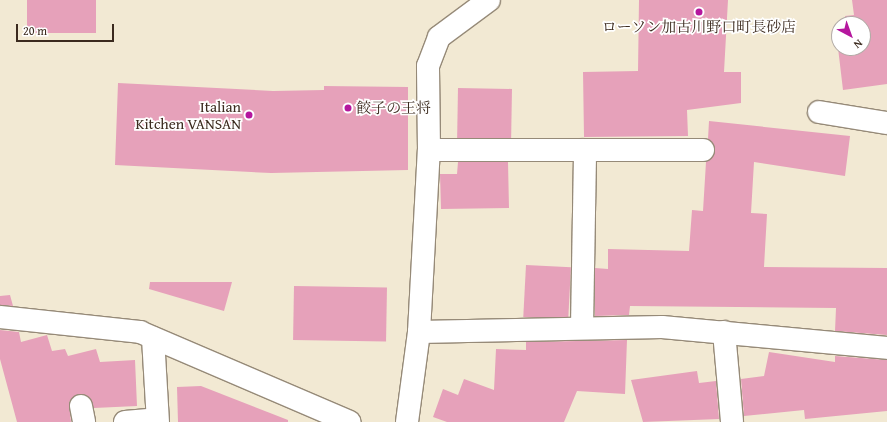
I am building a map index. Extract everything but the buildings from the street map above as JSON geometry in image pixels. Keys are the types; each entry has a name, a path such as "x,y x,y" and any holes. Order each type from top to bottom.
{"street":[{"path":"407,422 418,332 429,150 428,66 439,37 490,0"},
{"path":"819,112 887,122"},
{"path":"429,150 702,150"},
{"path":"582,327 585,150"},
{"path":"0,317 140,332 350,422"},
{"path":"418,332 582,327 724,332 887,348"},
{"path":"724,332 732,422"},
{"path":"125,422 157,421 152,338"}],"place":[{"name":"ローソン加古川野口町長砂店","path":"699,12"},
{"name":"餃子の王将","path":"348,108"},
{"name":"Italian Kitchen VANSAN","path":"249,115"}]}
